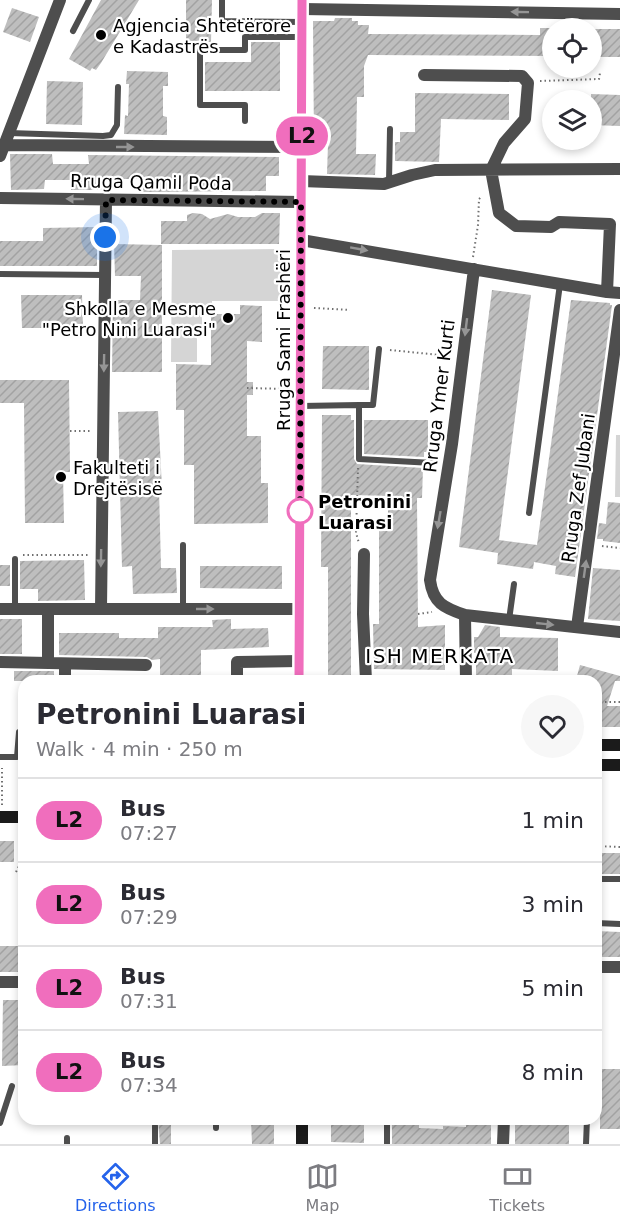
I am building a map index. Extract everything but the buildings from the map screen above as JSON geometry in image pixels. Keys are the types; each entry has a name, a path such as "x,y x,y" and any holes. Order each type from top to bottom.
{"main road":[{"name":"Rruga Sami Frashëri","path":"299,675 302,4"},
{"path":"602,745 620,745"},
{"path":"602,765 620,765"},
{"path":"1,811 18,815"},
{"path":"302,1125 302,1144"}],"street":[{"path":"60,0 4,133 2,150 302,147"},
{"path":"302,4 620,14"},
{"path":"301,240 614,293 610,224 559,222 551,227 516,226 499,213 491,170 504,143 525,119 528,83 522,76 424,75"},
{"path":"301,181 384,184 435,170 620,169"},
{"name":"Rruga Qamil Poda","path":"0,198 301,202"},
{"path":"101,609 106,200"},
{"name":"Rruga Ymer Kurti","path":"472,269 452,444 430,580 431,591 446,609 465,615 577,627"},
{"name":"Rruga Zef Jubani","path":"577,627 620,310"},
{"path":"364,558 363,614 366,675"},
{"path":"0,609 299,609"},
{"path":"48,610 48,663"},
{"path":"465,615 466,675"},
{"path":"577,627 620,632"},
{"path":"237,675 237,662 299,661"},
{"path":"0,662 146,665"},
{"path":"65,665 65,675"},
{"path":"602,967 620,967"},
{"path":"0,982 18,982"},
{"path":"504,1125 504,1144"}],"lane":[{"path":"73,31 89,0"},
{"path":"222,0 222,21 302,22"},
{"path":"245,121 245,105 200,105 200,50 245,50 245,37 302,37"},
{"path":"4,133 111,135 117,125 118,87"},
{"path":"389,182 390,129"},
{"path":"0,274 105,275"},
{"path":"528,513 560,284"},
{"path":"300,406 373,405 379,349"},
{"path":"359,405 359,459 433,463"},
{"path":"183,545 183,609"},
{"path":"15,557 15,609"},
{"path":"509,620 514,584"},
{"path":"1,757 16,757 18,740"},
{"path":"602,879 620,879"},
{"path":"602,923 620,924"},
{"path":"0,1123 12,1086"},
{"path":"387,1125 387,1144"},
{"path":"586,1144 587,1125"},
{"path":"155,1126 155,1144"}],"path":[{"path":"528,83 544,80 599,78"},
{"path":"472,269 479,199 494,185"},
{"path":"305,308 350,310"},
{"path":"379,349 462,357"},
{"path":"247,388 287,389"},
{"path":"70,431 103,430"},
{"path":"359,459 356,533 364,558"},
{"path":"588,544 620,548"},
{"path":"15,557 102,555"},
{"path":"418,614 423,613"},
{"path":"602,702 620,702"},
{"path":"1,757 1,811"},
{"path":"602,846 620,847"},
{"path":"16,872 18,868"}],"shaded area":[{"path":"282,249 281,301 212,301 212,309 202,309 202,329 197,329 197,362 171,362 172,250"},
{"path":"616,435 620,435 620,497 615,497"}],"bus line":[{"name":"L2","path":"299,675 302,0"}],"place":[{"name":"Agjencia Shtetërore e Kadastrës","path":"101,35"},
{"name":"Shkolla e Mesme \"Petro Nini Luarasi\"","path":"228,318"},
{"name":"Fakulteti i Drejtësisë","path":"61,477"},
{"name":"Petronini Luarasi","path":"300,511"}],"district":[{"name":"ISH MERKATA","path":"440,656"}],"route":[{"path":"105,237 106,200 301,202 300,514 300,511"}]}
